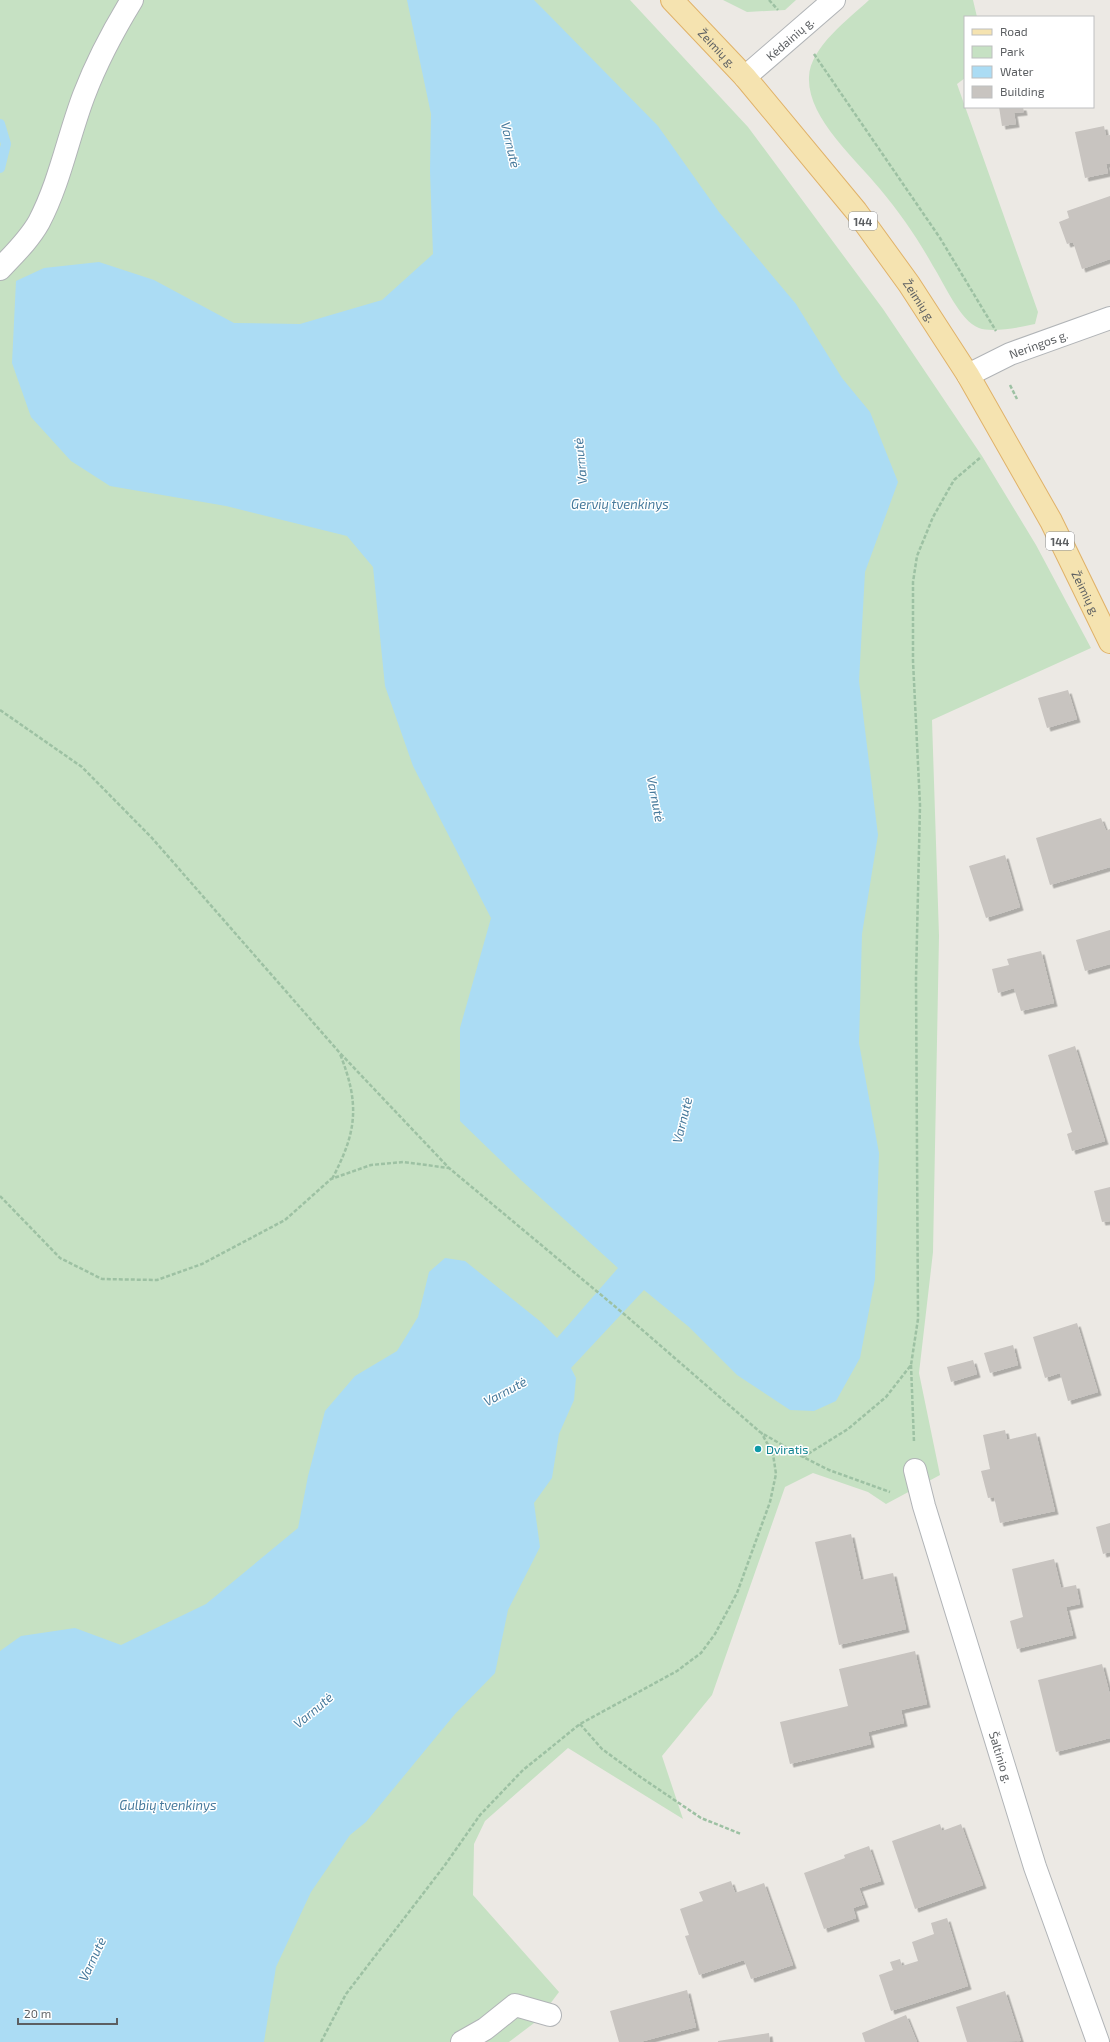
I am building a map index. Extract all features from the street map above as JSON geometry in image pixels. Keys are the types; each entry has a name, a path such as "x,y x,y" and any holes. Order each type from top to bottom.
{"main road":[{"name":"Žeimių g.","path":"672,0 745,77 856,211 909,284 968,375 1051,521 1110,642"}],"street":[{"path":"0,268 23,246 39,222 56,181 84,96 107,41 132,0"},
{"name":"Kėdainių g.","path":"745,77 834,0"},
{"name":"Neringos g.","path":"968,375 1010,354 1110,318"},
{"name":"Šaltinio g.","path":"915,1470 924,1506 1035,1867 1098,2042"},
{"path":"462,2042 485,2029 515,2005 550,2015"}],"path":[{"path":"769,0 798,30 940,238 1010,354"},
{"path":"915,1470 911,1365 918,1319 916,979 920,805 913,661 913,582 917,556 933,517 954,480 982,456"},
{"path":"0,710 82,767 152,838 339,1052 449,1168 597,1291 760,1432 829,1470 924,1506"},
{"path":"0,1196 60,1258 102,1279 157,1280 202,1264 285,1220 331,1179 350,1140 353,1118 350,1080 339,1052"},
{"path":"331,1179 371,1165 403,1162 449,1168"},
{"path":"803,1457 848,1429 886,1397 911,1365"},
{"path":"321,2042 346,1994 445,1864 480,1815 523,1770 580,1724 677,1671 700,1654 715,1634 737,1593 770,1502 776,1474 773,1454 760,1432"},
{"path":"580,1724 602,1749 638,1776 701,1818 741,1834"}],"green space":[{"path":"0,0 630,0 748,127 883,309 982,456 1036,545 1091,648 932,720 939,936 933,1252 919,1373 940,1475 886,1504 868,1492 813,1473 785,1487 712,1695 662,1756 683,1819 568,1748 485,1821 474,1844 473,1895 559,1992 538,2020 509,2042 0,2042"},
{"path":"723,0 796,0 785,10 747,12"},
{"path":"869,0 973,0 977,16 964,16 964,79 957,84 964,104 964,108 966,108 1038,312 1035,324 1023,327 991,330 979,328 965,318 902,217 824,123 810,92 809,77 811,66 816,55 823,44 841,25"}],"water":[{"name":"Gervių tvenkinys","path":"407,0 534,0 658,126 719,212 796,304 842,378 870,412 898,482 865,572 859,681 878,835 862,934 859,1043 879,1153 875,1279 860,1358 836,1401 814,1411 790,1410 737,1375 689,1327 644,1290 571,1368 576,1378 574,1400 559,1434 552,1478 534,1503 540,1547 508,1610 495,1673 455,1714 366,1822 350,1835 311,1892 276,1967 264,2042 0,2042 0,1651 21,1636 75,1628 121,1645 206,1604 298,1528 308,1476 325,1411 355,1376 397,1351 418,1317 429,1272 445,1258 465,1261 541,1322 557,1338 618,1268 522,1181 460,1121 460,1028 491,918 413,766 385,686 373,567 347,536 226,506 110,486 71,461 31,417 12,363 16,281 44,268 99,262 154,280 234,323 300,324 382,300 433,254 430,171 431,114"}],"building":[{"path":"999,108 1023,108 1024,112 1014,113 1016,124 1002,126"},
{"path":"1104,126 1106,136 1110,135 1110,163 1106,164 1108,173 1085,178 1075,132"},
{"path":"1110,196 1110,259 1082,269 1073,242 1067,244 1059,222 1069,218 1067,211"},
{"path":"1068,690 1077,719 1047,728 1038,698"},
{"path":"1101,818 1106,831 1110,829 1110,867 1050,885 1036,838"},
{"path":"1005,855 1020,907 986,918 969,866"},
{"path":"1110,930 1110,964 1085,971 1076,940"},
{"path":"1041,951 1054,1003 1021,1011 1014,988 998,993 992,969 1009,965 1007,959"},
{"path":"1075,1046 1105,1141 1072,1151 1067,1134 1072,1132 1048,1055"},
{"path":"1110,1187 1110,1221 1102,1222 1094,1191"},
{"path":"1077,1323 1098,1392 1068,1401 1060,1373 1045,1378 1033,1337"},
{"path":"1013,1345 1018,1365 990,1373 984,1353"},
{"path":"973,1360 977,1374 951,1382 947,1367"},
{"path":"1005,1430 1007,1440 1036,1433 1055,1511 1000,1523 994,1497 988,1498 981,1471 990,1469 983,1435"},
{"path":"1110,1523 1110,1552 1103,1554 1096,1527"},
{"path":"851,1534 861,1580 893,1573 906,1629 839,1645 815,1542"},
{"path":"1054,1559 1061,1588 1076,1585 1080,1604 1066,1607 1073,1635 1017,1649 1010,1621 1023,1617 1012,1569"},
{"path":"915,1651 927,1704 901,1710 904,1723 868,1732 871,1744 790,1764 780,1722 848,1706 839,1669"},
{"path":"1102,1664 1110,1695 1110,1738 1056,1752 1038,1680"},
{"path":"940,1824 942,1831 961,1824 983,1885 915,1909 892,1841"},
{"path":"869,1846 881,1881 859,1888 865,1904 853,1908 856,1918 824,1929 804,1873 845,1858 844,1855"},
{"path":"731,1881 735,1893 764,1883 793,1965 751,1979 744,1960 699,1975 685,1936 689,1935 680,1909 703,1901 699,1892"},
{"path":"947,1918 968,1986 891,2011 879,1975 893,1970 890,1962 900,1959 902,1966 918,1961 912,1942 934,1934 931,1923"},
{"path":"687,1990 696,2027 640,2042 619,2042 610,2011"},
{"path":"1005,1991 1021,2041 967,2042 956,2007"},
{"path":"906,2015 917,2042 865,2042 862,2033"},
{"path":"769,2033 770,2042 718,2042 718,2041"}],"waterway":[{"path":"0,124 6,144 0,168"}],"place":[{"name":"Dviratis","path":"758,1449"}],"water label":[{"name":"Varnutė","path":"511,145"},
{"name":"Varnutė","path":"580,461"},
{"name":"Varnutė","path":"656,799"},
{"name":"Varnutė","path":"682,1120"},
{"name":"Varnutė","path":"505,1391"},
{"name":"Varnutė","path":"313,1710"},
{"name":"Gulbių tvenkinys","path":"168,1805"},
{"name":"Varnutė","path":"92,1959"}]}
